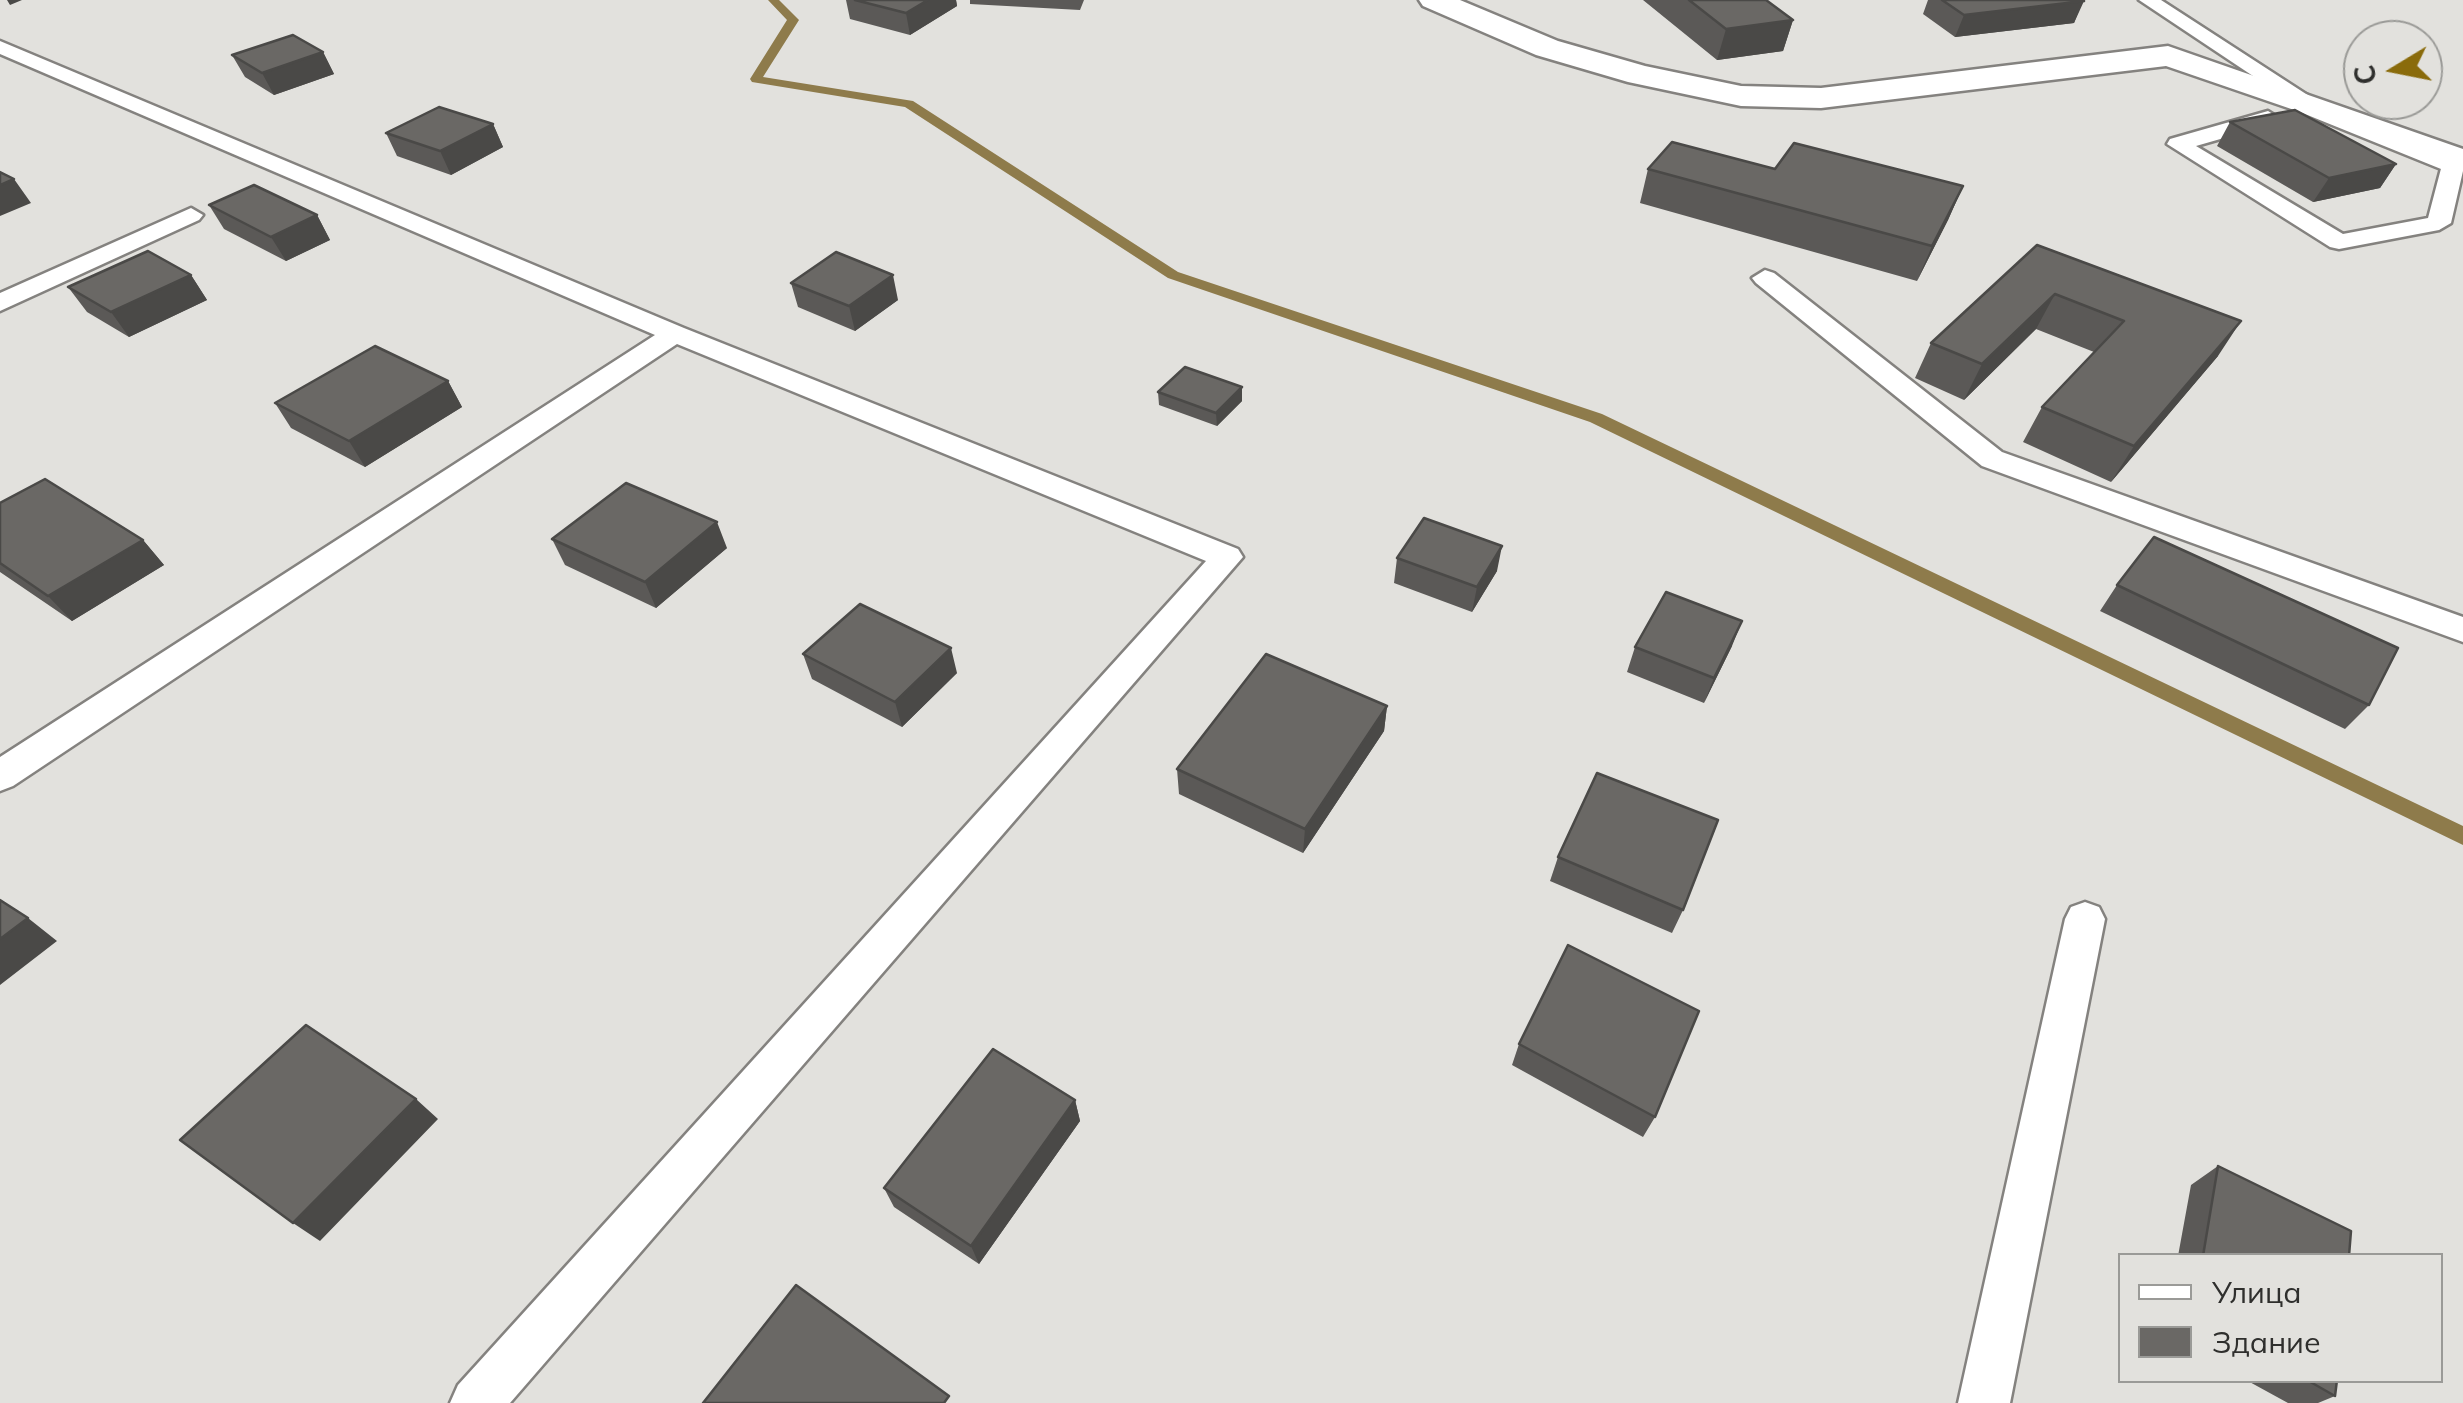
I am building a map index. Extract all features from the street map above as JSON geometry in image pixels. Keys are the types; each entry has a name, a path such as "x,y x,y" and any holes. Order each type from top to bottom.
{"street":[{"path":"1434,0 1547,48 1640,76 1741,96 1821,98 2168,56 2458,160"}],"lane":[{"path":"2148,0 2312,105"},
{"path":"0,46 675,334 1227,557 476,1403"},
{"path":"2312,105 2178,144 2339,242 2438,223 2458,160"},
{"path":"0,303 190,214"},
{"path":"1765,278 1992,459 2463,630"},
{"path":"0,776 675,334"},
{"path":"1984,1403 2085,919"}],"building":[{"path":"855,0 928,0 906,13"},
{"path":"1689,0 1766,0 1793,20 1726,29"},
{"path":"1942,0 2083,0 2084,1 1964,15"},
{"path":"293,35 323,52 262,73 232,55"},
{"path":"439,107 493,124 440,151 386,133"},
{"path":"2295,110 2396,164 2329,178 2230,122"},
{"path":"1672,142 1775,169 1794,143 1963,186 1932,246 1648,169"},
{"path":"0,172 14,179 0,185"},
{"path":"254,185 317,215 271,237 209,205"},
{"path":"2037,245 2241,321 2134,446 2042,407 2124,321 2055,294 1982,364 1931,343"},
{"path":"148,251 191,275 111,312 68,287"},
{"path":"836,252 893,275 849,306 791,283"},
{"path":"375,346 448,381 349,441 275,403"},
{"path":"1185,367 1242,387 1216,413 1158,392"},
{"path":"45,479 143,540 48,596 0,563 0,503"},
{"path":"626,483 717,522 645,582 552,539"},
{"path":"1424,518 1502,546 1477,587 1397,558"},
{"path":"2154,537 2398,648 2369,705 2117,585"},
{"path":"1666,592 1742,621 1714,678 1635,647"},
{"path":"860,604 951,648 895,702 803,654"},
{"path":"1266,654 1387,706 1305,829 1177,769"},
{"path":"1597,773 1718,820 1683,910 1558,857"},
{"path":"0,900 28,918 0,939"},
{"path":"1568,945 1699,1011 1655,1117 1519,1044"},
{"path":"306,1025 416,1099 293,1223 180,1140"},
{"path":"993,1049 1075,1100 971,1246 884,1188"},
{"path":"2218,1166 2351,1231 2349,1253 2204,1253"},
{"path":"796,1285 949,1396 944,1403 703,1403"},
{"path":"2312,1383 2337,1383 2335,1396"}],"waterway":[{"path":"773,0 793,20 756,79 909,104 1173,275 1596,418 2463,836"}]}
